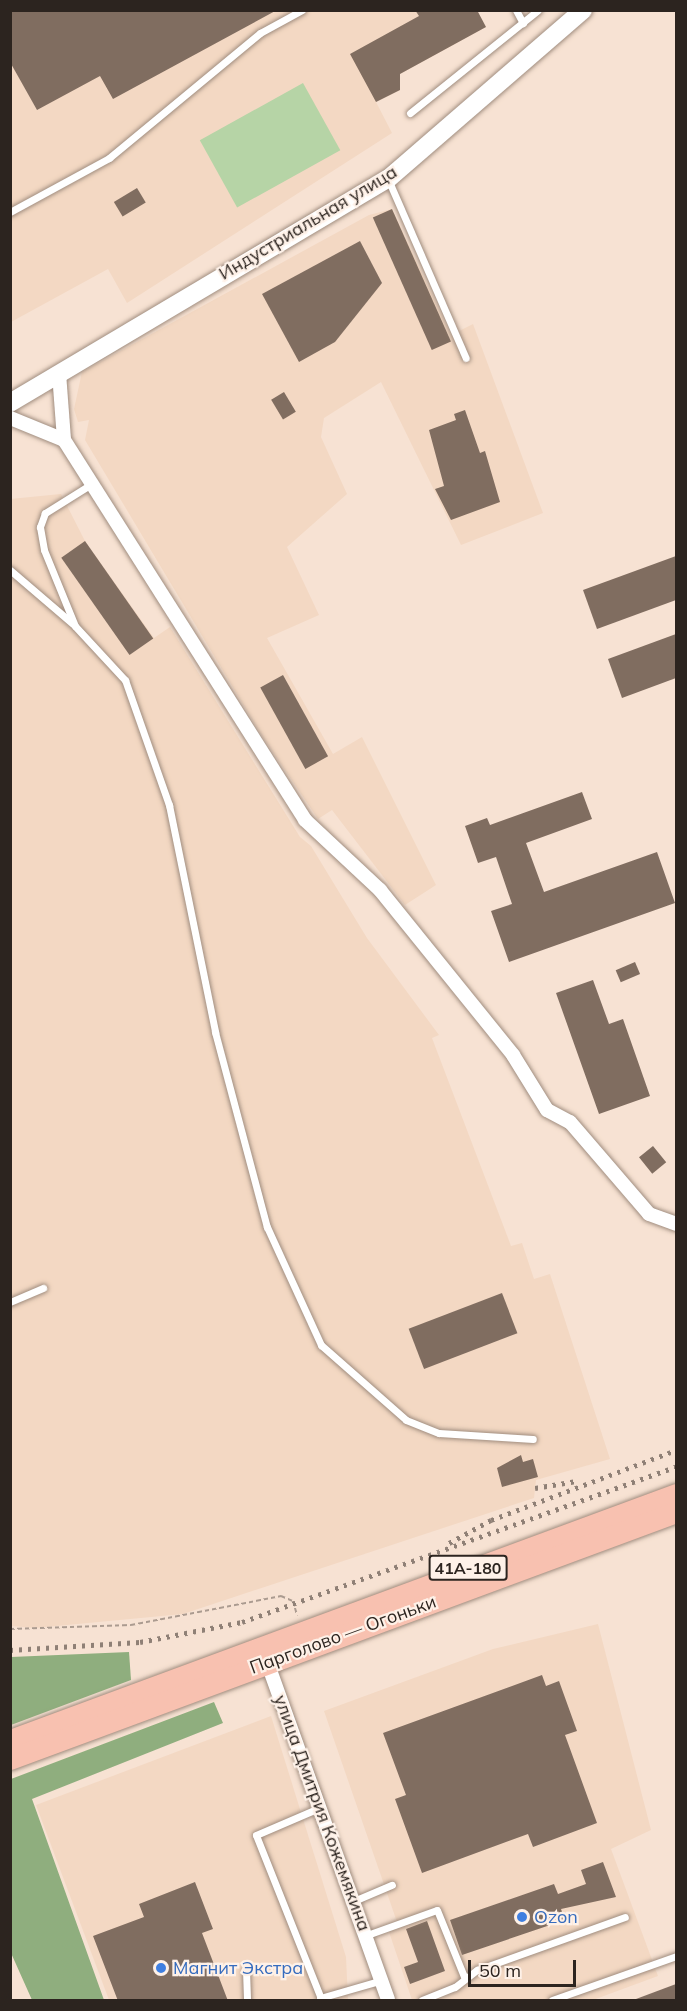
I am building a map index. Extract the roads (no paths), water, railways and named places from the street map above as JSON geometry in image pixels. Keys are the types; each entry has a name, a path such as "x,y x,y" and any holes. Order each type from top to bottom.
{"main road":[{"name":"Парголово — Огоньки","path":"10,1759 264,1654 676,1494"},
{"name":"Парголово — Огоньки","path":"10,1740 676,1512"}],"street":[{"name":"Индустриальная улица","path":"10,403 388,179 583,10"},
{"path":"59,373 64,440 93,482 305,820 380,890 513,1055 548,1110 570,1122 649,1214 676,1224"},
{"path":"10,418 64,440"},
{"name":"улица Дмитрия Кожемякина","path":"264,1654 356,1900 379,1982 388,2001"},
{"name":"улица Дмитрия Кожемякина","path":"377,2001 379,1982"}],"lane":[{"path":"10,212 109,158 260,33 302,10"},
{"path":"516,10 523,23"},
{"path":"410,113 537,10"},
{"path":"388,179 466,358"},
{"path":"75,626 40,527 45,513 93,482"},
{"path":"10,570 75,626 125,680 169,805 215,1032 267,1227 321,1345 406,1420 439,1433 533,1439"},
{"path":"10,1302 43,1288"},
{"path":"321,1807 256,1835 320,1998 379,1982"},
{"path":"356,1900 392,1885"},
{"path":"367,1935 437,1910 465,1979"},
{"path":"422,2001 465,1979 625,1917"},
{"path":"552,2001 676,1956"},
{"path":"246,1970 247,2001"}],"railway":[{"path":"449,1543 491,1520 676,1450"},
{"path":"10,1650 140,1642 242,1622 676,1467"},
{"path":"535,1488 576,1481"}],"place":[{"name":"Ozon","path":"522,1917"},
{"name":"Магнит Экстра","path":"161,1968"}]}
